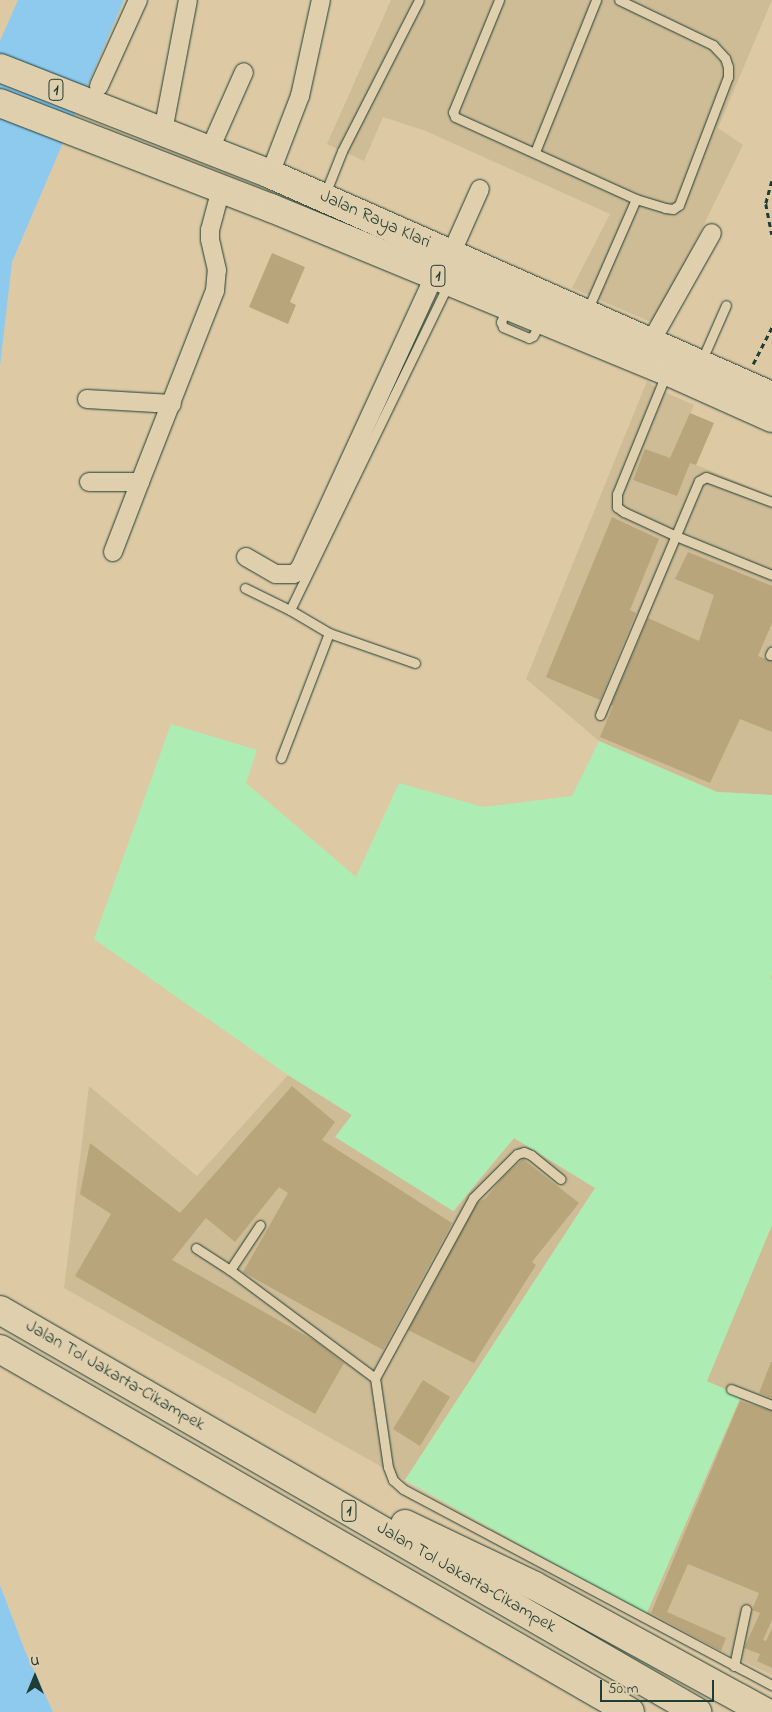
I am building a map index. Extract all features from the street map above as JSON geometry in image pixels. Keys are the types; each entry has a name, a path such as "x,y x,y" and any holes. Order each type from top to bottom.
{"highway":[{"name":"Jalan Raya Klari","path":"0,68 324,196 445,270 508,304 667,371 772,418"},
{"name":"Jalan Raya Klari","path":"0,103 221,189 445,270 586,313 772,396"},
{"name":"Jalan Tol Jakarta–Cikampek","path":"0,1310 697,1712"},
{"name":"Jalan Tol Jakarta–Cikampek","path":"0,1349 630,1712"},
{"path":"225,1439 535,1586 765,1712"}],"street":[{"path":"99,86 138,0"},
{"path":"162,131 188,0"},
{"path":"270,174 300,96 321,0"},
{"path":"209,150 244,72"},
{"path":"113,552 215,291 217,270 210,239 210,230 221,189"},
{"path":"246,557 276,574 294,574 300,568 445,270 480,189"},
{"path":"650,343 712,233"},
{"path":"87,399 172,404"},
{"path":"89,482 140,482"}],"lane":[{"path":"324,196 342,151 419,0"},
{"path":"499,0 453,112 455,117 636,199 674,209 679,205 728,77 728,67 725,58 713,45 619,0"},
{"path":"535,152 596,0"},
{"path":"586,313 636,199"},
{"path":"290,610 445,270"},
{"path":"700,364 726,305"},
{"path":"667,371 616,500 617,507 676,536 772,575"},
{"path":"600,715 702,478 712,479 772,502"},
{"path":"245,588 290,610 329,633 415,663"},
{"path":"281,758 329,633"},
{"path":"561,1178 531,1155 524,1152 517,1154 474,1198 375,1378 388,1468 394,1480 403,1489 772,1685"},
{"path":"230,1270 260,1225"},
{"path":"196,1248 230,1270 375,1378"},
{"path":"731,1388 772,1405"},
{"path":"734,1666 746,1608"}],"path":[{"path":"772,181 766,204 772,234"},
{"path":"742,383 772,327"}],"shaded area":[{"path":"391,0 772,0 718,128 743,145 655,324 572,288 610,214 426,131 383,117 364,161 327,144"},
{"path":"647,381 660,390 694,405 672,455 772,496 772,795 717,792 599,741 526,679"},
{"path":"288,1075 352,1115 336,1137 454,1211 514,1138 595,1188 405,1480 64,1288 89,1086 197,1176"},
{"path":"772,1225 772,1675 646,1615 741,1396 706,1382"}],"green space":[{"path":"171,724 257,750 246,783 356,877 399,783 483,807 572,796 599,741 717,792 772,795 772,974 770,978 772,980 772,1225 707,1381 741,1396 646,1615 405,1480 595,1188 514,1138 453,1211 335,1137 352,1115 288,1075 94,939"}],"water":[{"path":"18,0 124,0 12,262 0,366 0,41"},
{"path":"0,1585 25,1651 53,1712 0,1712"}],"building":[{"path":"272,253 305,267 290,302 296,305 288,324 249,307"},
{"path":"690,413 714,423 696,465 690,463 677,496 633,480 645,449 670,458"},
{"path":"612,517 659,539 630,610 636,613 600,700 546,677"},
{"path":"688,552 772,586 772,623 758,656 772,661 772,732 740,719 710,783 600,737 613,706 611,705 648,618 699,641 714,595 675,579"},
{"path":"292,1086 335,1122 322,1140 452,1223 383,1350 243,1272 288,1193 279,1187 235,1242 206,1218 172,1260 317,1342 344,1363 315,1414 75,1276 111,1214 80,1194 90,1143 180,1213"},
{"path":"523,1159 579,1203 532,1262 536,1265 474,1363 408,1330 477,1203 486,1198 503,1177"},
{"path":"772,1362 772,1398 759,1393"},
{"path":"423,1380 450,1397 420,1446 393,1429"},
{"path":"740,1401 772,1411 772,1620 763,1640 766,1641 772,1628 772,1668 757,1661 760,1654 744,1648 760,1613 752,1610 759,1593 688,1564 667,1612 726,1638 721,1651 651,1613"}]}
